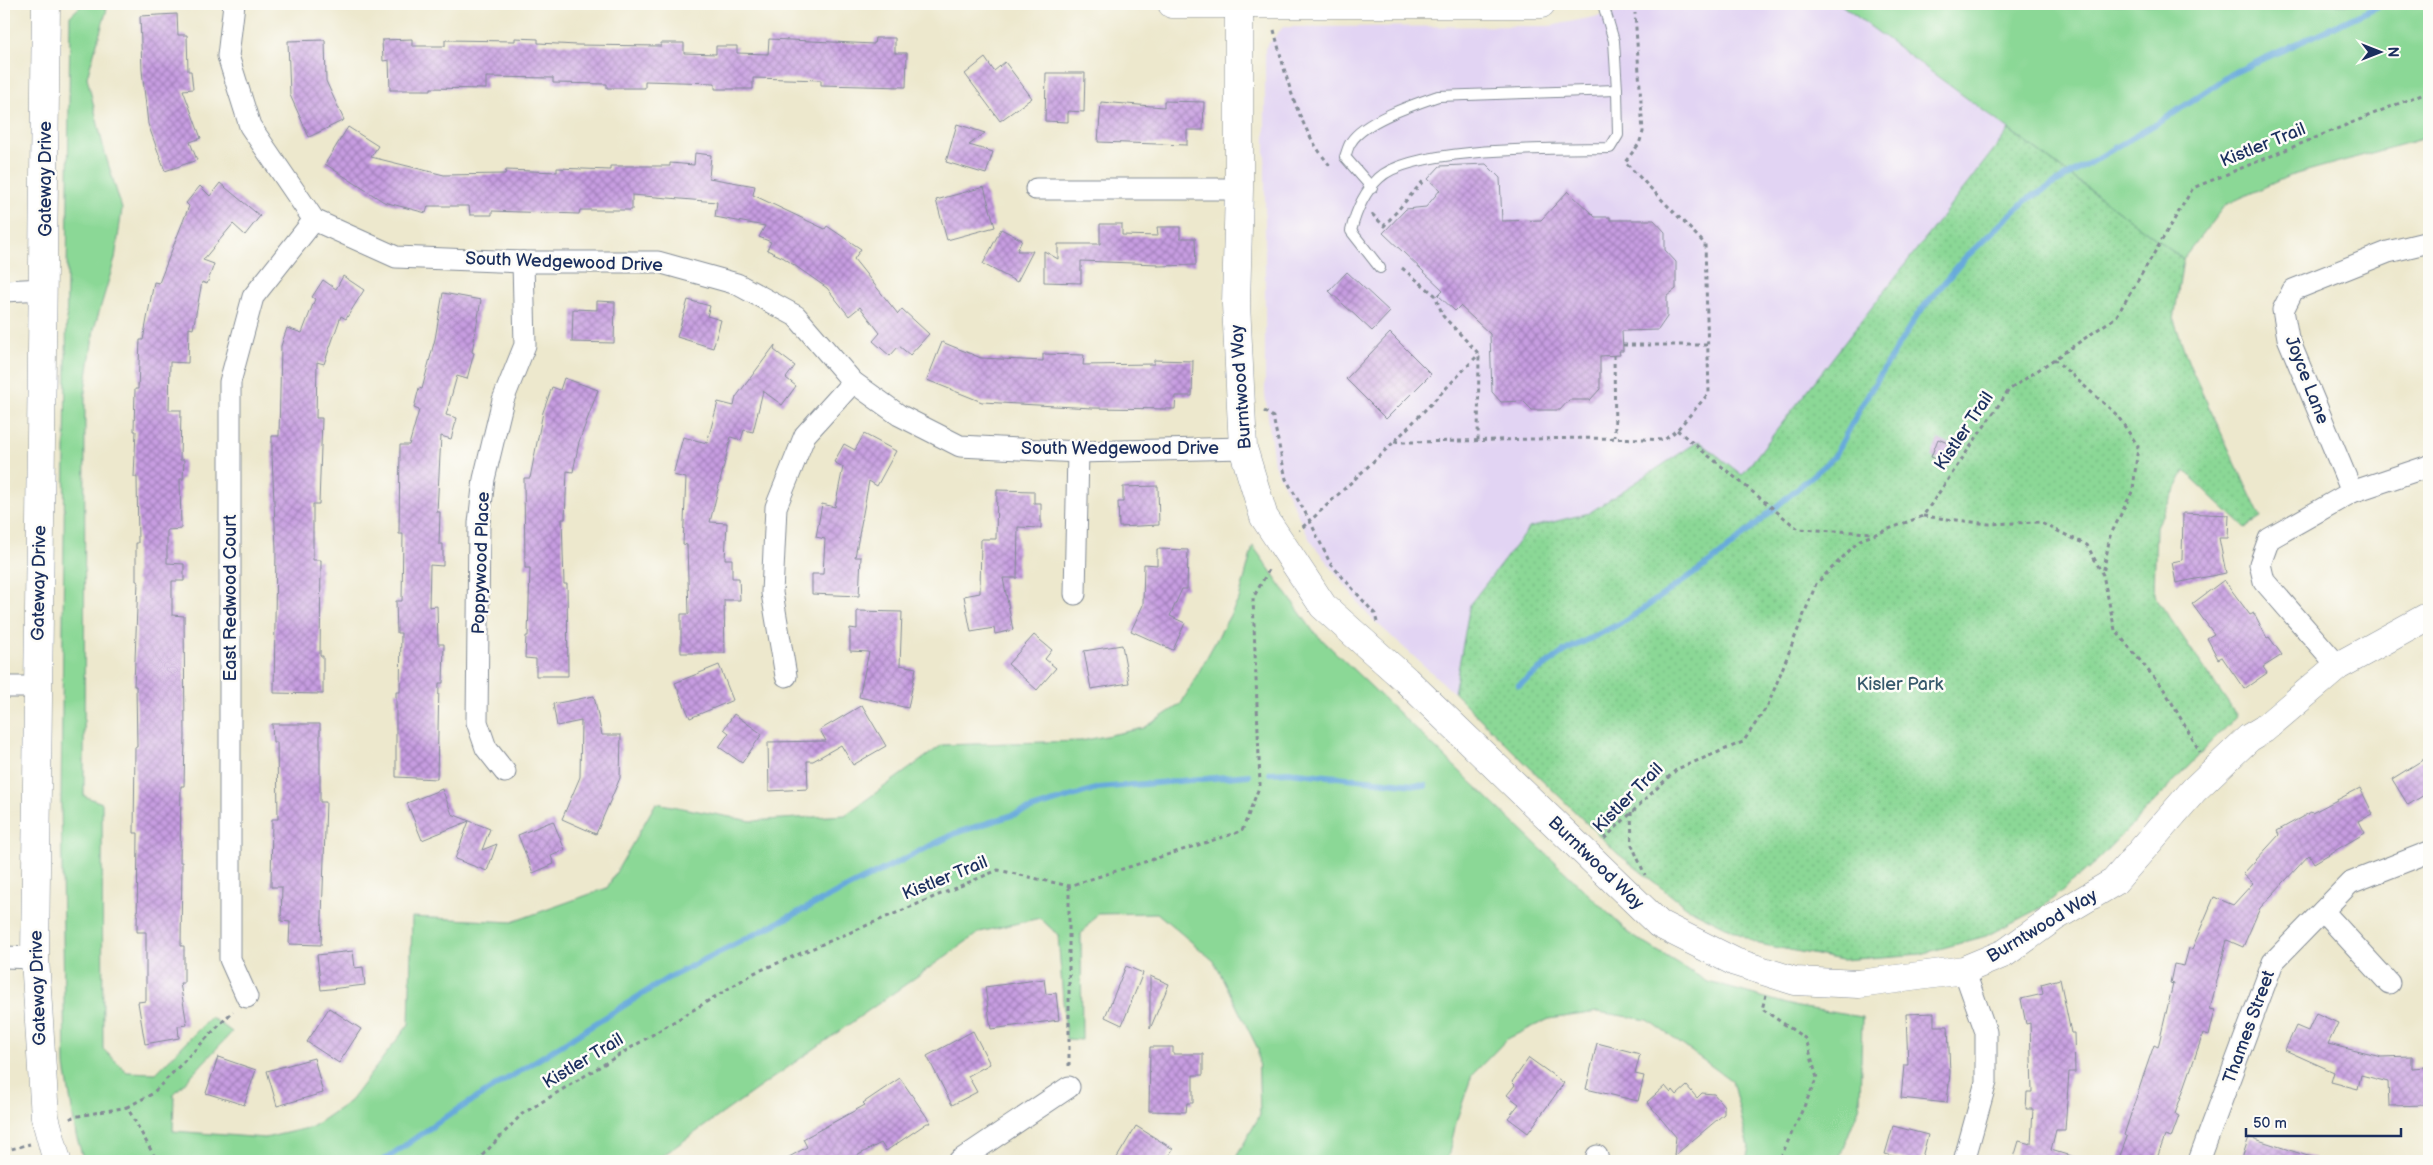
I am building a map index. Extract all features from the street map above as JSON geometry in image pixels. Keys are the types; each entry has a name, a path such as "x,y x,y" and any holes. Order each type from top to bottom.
{"street":[{"name":"Gateway Drive","path":"46,4 35,958 45,1117 54,1150"},
{"path":"234,4 228,56 250,126 314,220"},
{"path":"1172,4 1541,4"},
{"name":"Burntwood Way","path":"1239,5 1239,189 1236,304 1244,448 1264,517 1323,606 1406,680 1659,924 1735,962 1795,981 1859,984 1964,970 2004,953 2055,917 2114,882 2194,790 2249,738 2264,730 2338,666 2429,616"},
{"path":"1036,189 1239,189"},
{"name":"South Wedgewood Drive","path":"314,220 396,257 523,262 658,262 737,284 796,316 853,382 899,415 960,446 1078,452 1244,448"},
{"name":"East Redwood Court","path":"247,997 230,959 230,382 253,297 314,220"},
{"name":"Joyce Lane","path":"2352,492 2288,338 2283,310 2292,290 2388,252 2429,242"},
{"name":"Poppywood Place","path":"506,772 486,748 477,722 479,522 484,478 503,400 525,345 523,262"},
{"path":"4,290 44,289"},
{"path":"786,676 772,593 776,507 805,435 853,382"},
{"path":"1075,594 1078,452"},
{"path":"2338,666 2264,581 2260,564 2270,539 2352,492 2429,466"},
{"path":"4,687 37,687"},
{"name":"Thames Street","path":"2199,1161 2273,962 2350,884 2429,852"},
{"path":"2323,911 2388,983"},
{"path":"4,957 35,958"},
{"path":"1964,970 1986,1032 1986,1082 1964,1161"},
{"path":"958,1161 1069,1087"}],"lane":[{"path":"1380,268 1351,230 1356,208 1379,178 1404,163 1428,158 1506,151 1610,148 1618,135 1617,90 1614,41 1603,4"},
{"path":"1372,188 1345,157 1351,141 1372,124 1410,106 1438,96 1617,90"}],"path":[{"path":"1394,442 1478,442 1615,437 1664,440 1677,430 1709,393 1705,244 1625,162 1639,144 1643,132 1635,13"},
{"name":"Kistler Trail","path":"1590,858 1606,836 1677,769 1743,742 1768,705 1816,584 1860,540 1923,516 2009,390 2116,317 2194,188 2429,91"},
{"path":"1402,268 1435,295 1443,316 1479,354 1478,442"},
{"path":"1623,345 1709,345"},
{"path":"1069,1087 1069,886 1242,831 1260,785 1253,598 1282,545 1394,442 1479,354"},
{"path":"1614,355 1615,437"},
{"path":"2054,359 2117,415 2138,446 2132,490 2110,536 2103,575"},
{"path":"1262,410 1273,417 1286,478 1310,521 1330,563 1375,614 1378,624"},
{"path":"1677,430 1798,529 1875,533"},
{"path":"1923,516 1989,524 2039,522 2087,545 2103,575 2115,630 2164,691 2212,773"},
{"path":"1630,812 1632,845 1641,869 1649,882"},
{"name":"Kistler Trail","path":"477,1161 522,1114 754,973 998,870 1069,886"},
{"path":"1772,974 1762,1010 1806,1039 1817,1078 1779,1161"},
{"path":"4,1151 54,1150 73,1117 127,1107 152,1094 247,997"},
{"path":"127,1107 157,1161"}],"shaded area":[{"path":"1634,4 1840,4 2009,130 1742,475 1699,441 1589,513 1529,528 1470,604 1454,693 1368,615 1310,540 1274,464 1265,394 1265,48 1283,27 1549,26 1614,13"}],"green space":[{"path":"83,4 96,4 107,9 87,77 104,150 122,209 115,259 94,329 85,391 84,796 102,803 103,1049 127,1072 156,1073 211,1017 232,1032 174,1094 173,1131 265,1138 312,1127 350,1101 409,1024 412,917 512,922 607,888 656,803 751,821 845,815 942,745 1081,741 1144,728 1181,704 1239,599 1253,546 1313,631 1630,934 1708,982 1798,1007 1862,1017 1860,1105 1838,1161 1746,1161 1749,1147 1732,1081 1648,1020 1598,1012 1549,1019 1507,1039 1472,1075 1457,1119 1447,1161 1234,1161 1260,1115 1258,1049 1214,961 1157,913 1097,914 1081,934 1082,1040 1066,1039 1058,935 1040,918 980,932 655,1161 84,1161 76,1135 65,1066 61,802 70,16"},
{"path":"1840,4 2429,4 2429,137 2289,176 2225,205 2183,259"},
{"name":"Kisler Park","path":"2009,130 2183,259 2174,320 2189,364 2261,518 2245,528 2185,471 2156,527 2154,595 2237,716 2099,859 2044,906 1986,936 1921,954 1842,960 1759,944 1686,907 1617,853 1454,693 1470,604 1529,528 1589,513 1699,441 1742,475"}],"building":[{"path":"177,14 178,35 187,35 188,71 191,71 193,89 183,90 201,138 190,142 197,160 165,171 148,124 142,70 140,16"},
{"path":"515,38 538,39 538,43 577,45 661,46 661,43 684,43 684,53 716,54 716,46 737,46 737,53 768,54 769,39 874,44 875,38 895,38 895,53 907,53 906,87 821,85 821,80 753,78 753,89 715,89 715,83 645,81 645,88 607,88 607,84 553,83 553,78 486,77 486,89 431,88 431,90 390,90 389,60 383,61 382,40 412,39 412,46 445,46 445,40 515,41"},
{"path":"325,40 326,81 344,120 309,137 290,95 288,41"},
{"path":"985,58 994,71 1005,62 1032,98 1000,121 965,74"},
{"path":"1046,73 1085,73 1084,112 1068,111 1068,122 1045,121"},
{"path":"1164,101 1204,102 1203,130 1187,130 1187,145 1098,142 1101,102 1164,107"},
{"path":"957,124 985,133 969,145 993,152 986,174 946,162"},
{"path":"348,127 378,146 371,157 444,175 505,174 506,170 557,172 557,168 610,170 610,166 670,166 670,163 694,165 695,153 711,155 709,178 755,186 753,195 825,229 827,226 861,249 854,259 898,314 902,309 929,334 910,355 899,346 890,356 873,341 880,333 860,307 849,316 827,288 784,258 767,250 771,242 759,237 765,226 715,217 717,202 632,195 632,210 580,210 579,214 492,211 492,215 470,215 469,206 428,206 426,213 384,202 325,164"},
{"path":"1486,164 1500,178 1502,221 1541,220 1568,191 1595,217 1610,217 1610,220 1654,220 1665,232 1665,250 1676,262 1676,289 1667,296 1667,317 1658,330 1622,331 1623,351 1619,351 1620,355 1600,356 1600,389 1590,400 1569,400 1560,410 1532,410 1523,401 1501,402 1492,392 1490,334 1460,306 1455,311 1438,295 1443,290 1383,233 1406,209 1426,207 1440,190 1428,179 1440,166"},
{"path":"220,183 260,216 245,235 233,224 203,260 214,264 207,284 202,282 193,329 189,328 188,363 170,362 169,410 181,410 180,460 184,460 183,479 180,479 181,529 167,530 167,563 184,564 184,581 172,581 172,615 184,616 185,736 184,786 181,786 180,862 182,862 181,946 184,946 184,983 180,983 187,1025 178,1026 179,1038 145,1044 138,1002 146,1001 146,932 137,932 138,833 134,833 135,747 137,747 136,686 134,686 138,581 136,581 136,543 138,543 137,477 134,477 135,389 138,389 140,340 143,340 154,282 159,283 189,206 186,203 200,186 210,196"},
{"path":"984,187 995,227 947,240 936,200"},
{"path":"1100,224 1122,224 1122,235 1158,236 1157,227 1180,227 1180,238 1195,238 1196,265 1158,266 1158,264 1081,261 1081,283 1044,282 1044,251 1058,259 1058,244 1100,244"},
{"path":"1001,229 1022,240 1017,251 1033,251 1017,282 983,264"},
{"path":"1347,272 1390,312 1372,331 1329,291"},
{"path":"343,276 364,290 346,319 341,316 324,364 317,362 316,418 322,418 319,504 313,504 313,560 321,560 320,656 323,656 323,694 274,693 276,549 272,436 279,436 281,346 287,328 302,333 315,299 312,297 323,280 336,289"},
{"path":"443,293 481,300 472,352 474,353 467,379 457,376 446,415 457,418 451,439 441,436 437,512 440,512 439,544 443,544 443,566 430,565 429,607 437,606 438,644 444,644 443,683 439,683 437,779 396,777 396,692 400,692 401,633 397,633 396,601 402,601 403,534 399,534 400,445 409,445 419,410 414,408 419,388 422,389 435,339"},
{"path":"688,300 710,306 707,316 721,320 713,348 677,337"},
{"path":"597,301 615,302 614,343 572,342 573,309 597,310"},
{"path":"1390,333 1431,374 1386,419 1346,379"},
{"path":"942,342 981,358 1043,361 1043,354 1084,355 1083,365 1154,364 1154,360 1193,361 1192,396 1176,396 1175,409 1092,408 982,402 927,380"},
{"path":"775,345 774,350 795,366 786,378 796,386 782,405 763,391 753,432 744,430 741,440 731,437 710,522 727,523 725,559 732,559 732,578 739,578 740,600 724,600 725,653 681,653 681,614 689,614 687,545 683,544 686,478 673,475 683,437 707,443 718,402 734,406 736,397"},
{"path":"564,378 598,390 579,442 573,472 567,471 565,519 562,519 564,584 567,584 568,676 536,676 536,659 525,658 526,636 528,636 530,568 525,568 524,478 530,478 543,412 552,387 560,390"},
{"path":"864,434 896,451 877,486 869,481 855,557 861,557 859,596 812,594 812,574 823,574 825,539 816,537 822,504 835,507 843,467 834,462 844,444 855,450"},
{"path":"1938,439 1955,446 1948,463 1931,457"},
{"path":"1158,486 1159,525 1119,527 1118,502 1123,502 1123,487"},
{"path":"997,490 1034,491 1034,503 1041,503 1041,528 1018,527 1017,578 1003,578 1013,630 995,634 994,628 971,632 964,596 980,593 981,539 996,539"},
{"path":"2183,513 2229,515 2228,538 2219,538 2226,573 2176,583 2172,562 2182,560"},
{"path":"1157,549 1188,550 1187,589 1182,589 1170,616 1185,623 1173,650 1131,631 1143,605 1144,564 1157,565"},
{"path":"2224,580 2250,615 2254,613 2267,638 2269,637 2282,655 2263,667 2267,673 2244,689 2222,657 2218,659 2207,638 2214,634 2192,604"},
{"path":"857,611 902,612 900,665 916,668 908,708 859,697 869,652 850,651 850,628 857,629"},
{"path":"1034,635 1052,650 1045,659 1056,668 1037,690 1008,664"},
{"path":"1122,645 1129,683 1091,689 1084,651"},
{"path":"719,665 733,700 690,718 675,683"},
{"path":"594,696 602,735 621,735 620,778 596,834 562,819 580,777 581,721 557,726 553,704"},
{"path":"862,705 886,746 853,765 841,745 813,761 807,761 808,789 769,791 768,742 826,741 820,730"},
{"path":"734,714 762,734 742,763 719,747 729,733 724,729"},
{"path":"272,724 320,724 320,802 326,802 321,945 289,944 290,922 281,921 282,887 271,887 272,819 278,819 277,742 273,742"},
{"path":"2429,756 2429,792 2408,805 2392,779"},
{"path":"2360,788 2373,814 2359,821 2365,833 2314,863 2309,855 2260,908 2243,947 2227,940 2210,1009 2215,1010 2209,1036 2203,1034 2175,1114 2179,1116 2171,1138 2165,1136 2156,1161 2118,1161 2127,1137 2124,1135 2154,1045 2158,1047 2173,984 2170,983 2174,964 2184,966 2189,948 2192,949 2214,897 2233,905 2253,883 2243,874 2279,835 2277,831"},
{"path":"442,789 452,814 490,829 482,850 497,844 487,871 455,859 469,821 422,840 407,803"},
{"path":"553,821 565,850 551,856 554,864 533,873 518,835"},
{"path":"353,951 355,968 363,967 365,985 321,990 317,955"},
{"path":"1126,966 1143,973 1122,1025 1105,1017"},
{"path":"1150,976 1169,984 1150,1029"},
{"path":"1044,979 1046,994 1056,993 1059,1020 991,1029 985,987"},
{"path":"2060,979 2071,1033 2074,1033 2075,1072 2069,1072 2065,1130 2056,1130 2051,1150 2074,1157 2073,1161 2013,1161 2019,1141 2031,1144 2033,1109 2026,1109 2027,1092 2032,1092 2030,1023 2026,1024 2021,999 2043,994 2041,984"},
{"path":"329,1008 361,1029 339,1063 307,1042"},
{"path":"1934,1013 1934,1026 1948,1026 1950,1073 1947,1103 1901,1098 1904,1065 1908,1065 1906,1014"},
{"path":"2316,1013 2338,1023 2328,1044 2381,1057 2412,1056 2412,1068 2426,1067 2427,1105 2389,1106 2388,1082 2361,1075 2358,1089 2331,1082 2334,1072 2285,1050 2296,1026 2308,1031"},
{"path":"973,1031 990,1064 968,1076 977,1092 952,1105 927,1056"},
{"path":"1597,1043 1640,1054 1635,1074 1644,1076 1638,1101 1586,1089"},
{"path":"1150,1047 1173,1047 1173,1054 1203,1054 1203,1075 1193,1075 1193,1103 1187,1103 1186,1112 1149,1111"},
{"path":"218,1057 256,1070 244,1105 206,1093"},
{"path":"314,1058 323,1093 277,1106 267,1071"},
{"path":"1529,1058 1564,1083 1528,1133 1508,1118 1519,1104 1507,1095 1515,1085 1512,1082"},
{"path":"900,1078 931,1123 927,1123 886,1151 881,1143 847,1161 782,1161 807,1147 803,1139 865,1105 863,1103"},
{"path":"1665,1086 1671,1093 1673,1090 1677,1095 1687,1086 1697,1098 1702,1093 1714,1094 1724,1106 1724,1114 1674,1156 1676,1137 1647,1102"},
{"path":"1136,1126 1173,1149 1165,1161 1115,1161"},
{"path":"1893,1126 1928,1135 1921,1161 1912,1161 1885,1154"},
{"path":"2249,1137 2314,1158 2314,1161 2241,1161"}],"waterway":[{"path":"1519,685 1565,651 1627,620 1719,556 1834,457 1866,398 1917,315 1964,259 2025,201 2171,115 2231,74 2383,4"},
{"path":"1270,773 1288,772 1425,786"},
{"path":"383,1161 440,1121 668,978 956,833 1098,788 1249,775"}]}
